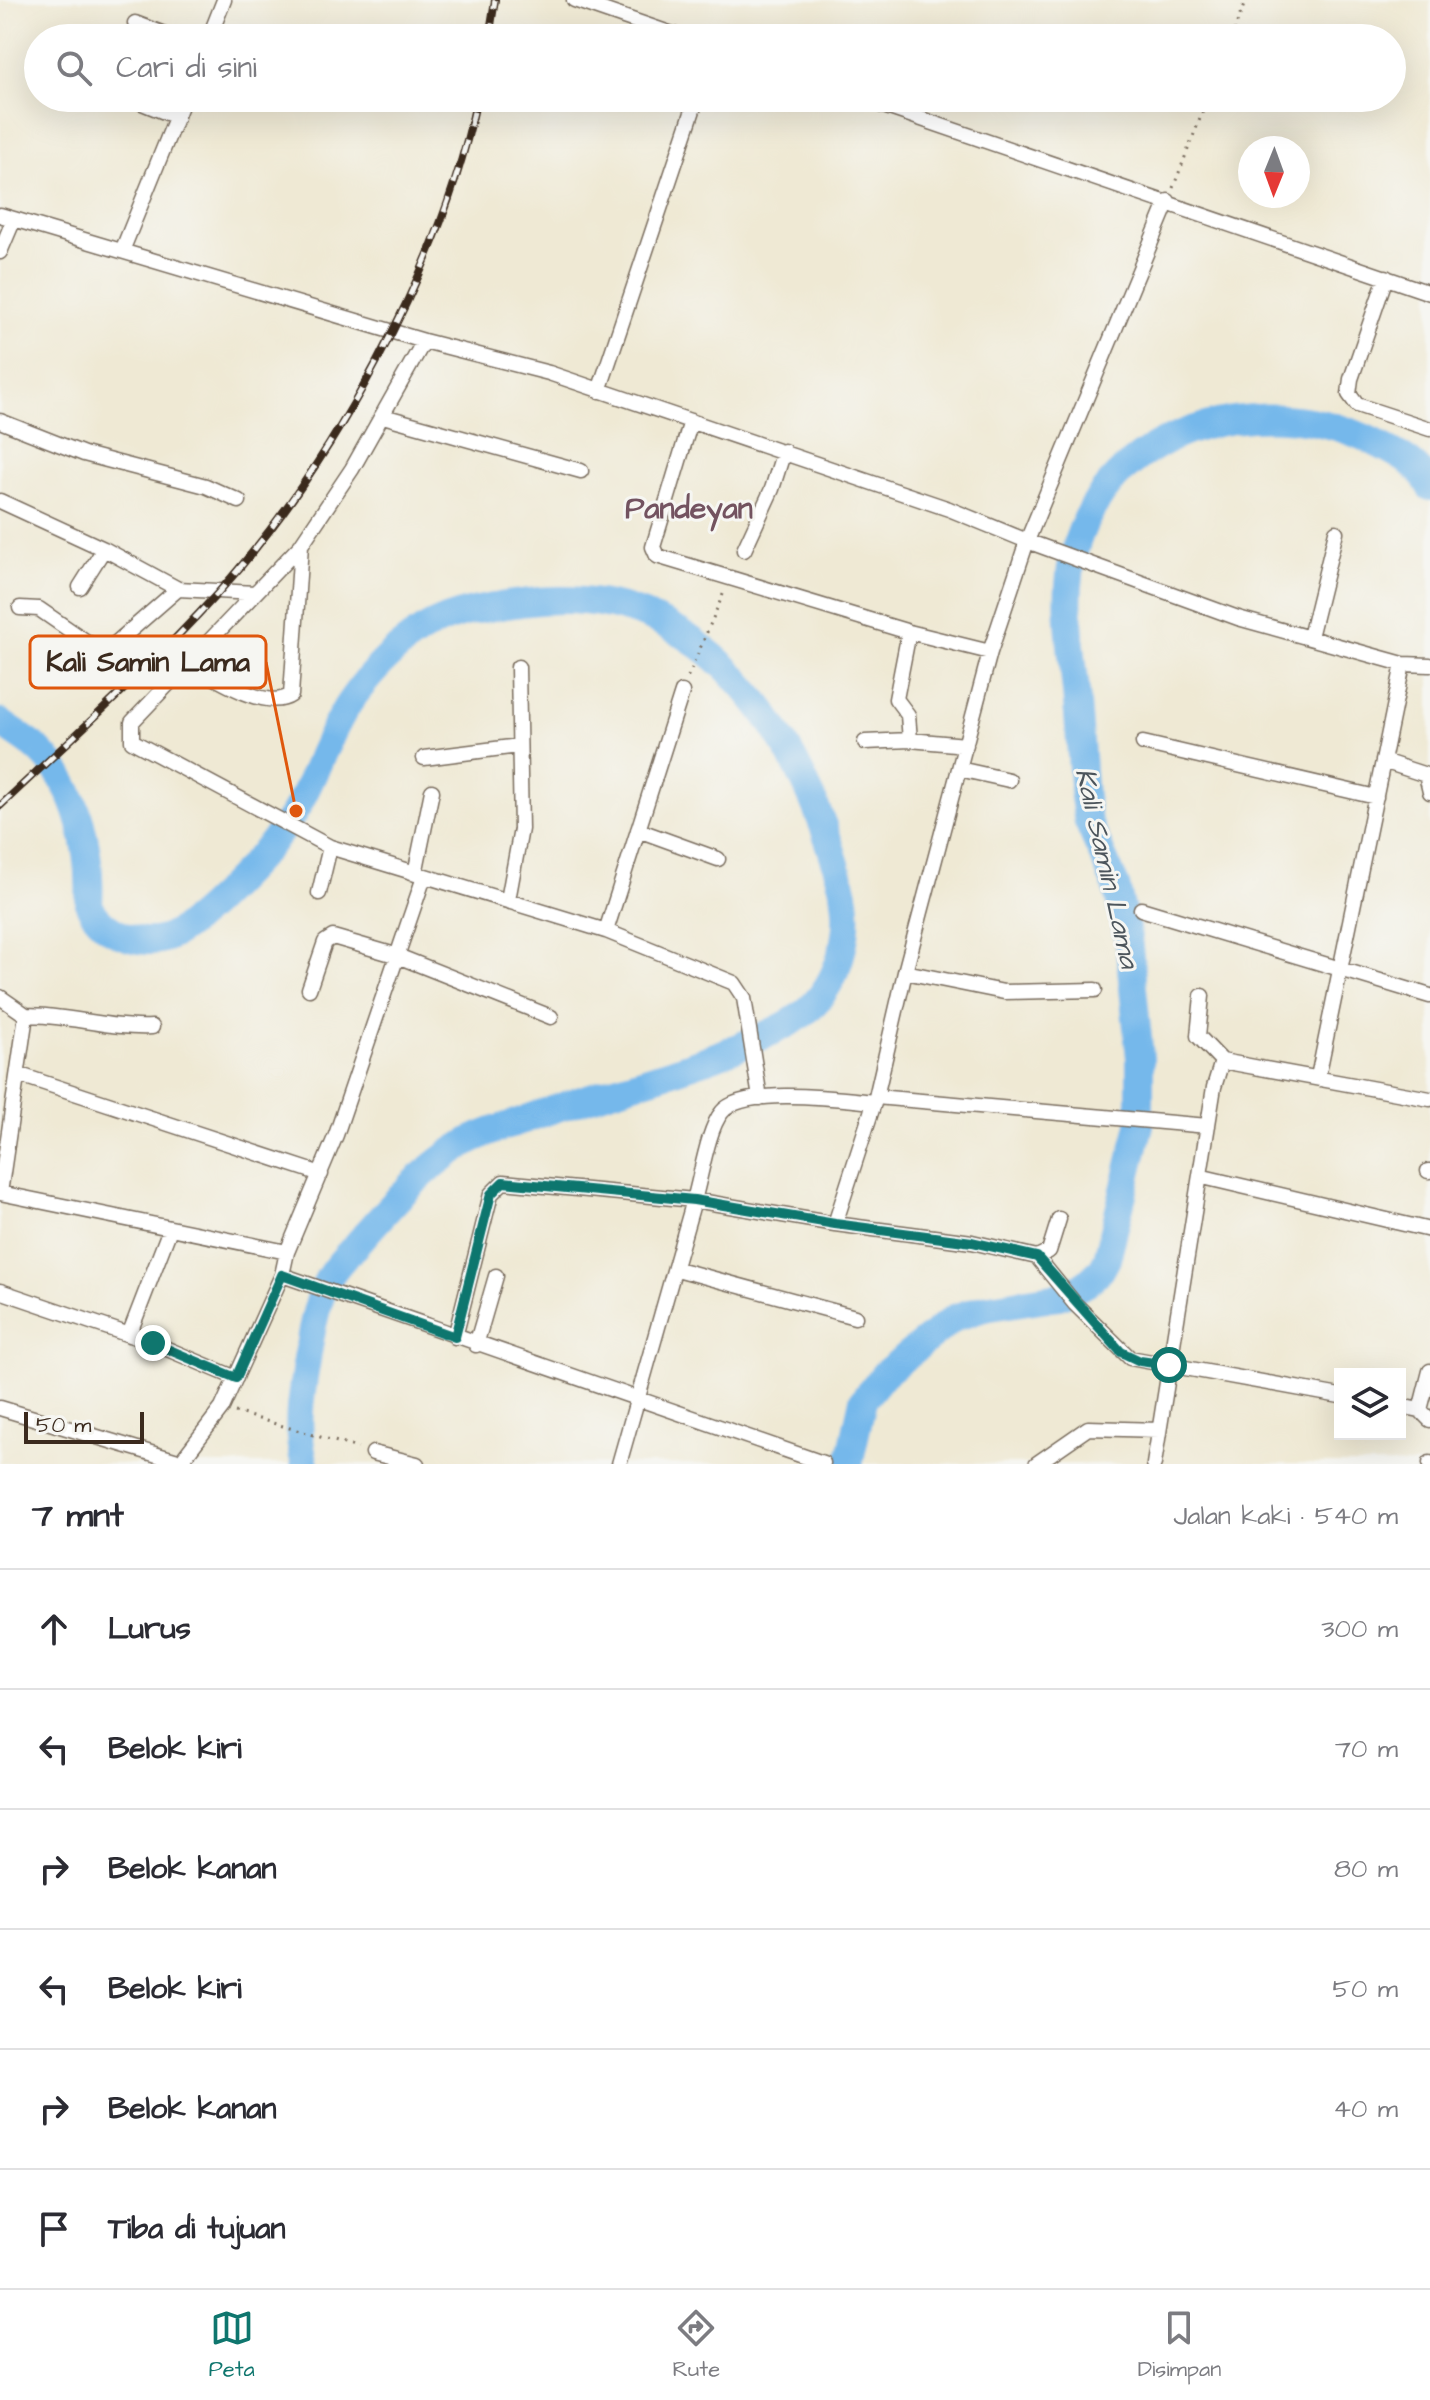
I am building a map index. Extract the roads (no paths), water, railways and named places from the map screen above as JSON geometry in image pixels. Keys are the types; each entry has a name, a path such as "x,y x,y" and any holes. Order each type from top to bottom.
{"street":[{"path":"215,24 224,0"},
{"path":"574,0 643,24"},
{"path":"165,112 177,117"},
{"path":"122,251 179,112"},
{"path":"599,391 692,112"},
{"path":"902,112 1430,293"},
{"path":"835,1224 874,1100 990,652 1027,541 1168,201"},
{"path":"0,252 7,217 424,341 549,373 949,509 1027,541 1238,618 1403,664 1430,665"},
{"path":"1386,277 1351,379 1349,394 1357,405 1430,429"},
{"path":"424,341 330,505 301,545 191,664 132,722 132,741 148,753 242,798 285,826 330,847 606,931 734,983 743,993 760,1098"},
{"path":"383,416 581,471"},
{"path":"0,421 84,454 206,486 239,501"},
{"path":"691,421 670,480 653,550 661,559 731,577 909,632 990,652"},
{"path":"744,550 772,489 784,451"},
{"path":"0,501 104,549 178,589 255,593"},
{"path":"1310,637 1336,532"},
{"path":"191,664 233,689 284,699 291,695 301,545"},
{"path":"80,587 104,549"},
{"path":"20,608 39,609 97,649 108,650 178,589"},
{"path":"909,632 896,699 908,715 910,740"},
{"path":"1318,1077 1403,664"},
{"path":"508,900 520,840 518,667"},
{"path":"606,931 682,692"},
{"path":"865,742 910,740 966,745"},
{"path":"1143,743 1376,797"},
{"path":"424,758 519,746"},
{"path":"1383,761 1426,775 1430,792"},
{"path":"959,769 1009,780"},
{"path":"0,1408 180,1463 222,1408 282,1275 287,1252 321,1174 420,876 432,791"},
{"path":"638,830 718,859"},
{"path":"319,893 330,847"},
{"path":"1141,909 1339,966 1430,996"},
{"path":"309,989 325,942 330,938 395,955 551,1017"},
{"path":"905,972 1004,992 1095,990"},
{"path":"1202,996 1198,1036 1222,1061 1430,1099"},
{"path":"0,997 26,1015 48,1014 118,1028 152,1027"},
{"path":"26,1015 20,1075 0,1193 287,1252"},
{"path":"1154,1464 1203,1177 1208,1126 1222,1061"},
{"path":"20,1075 321,1174"},
{"path":"619,1464 720,1113 731,1105 760,1098 820,1097 1129,1117 1208,1126"},
{"path":"1203,1177 1430,1230"},
{"path":"455,1337 491,1194 497,1184 503,1182 694,1200 835,1224 972,1242 1037,1257 1121,1352 1140,1361 1334,1395"},
{"path":"1037,1257 1049,1251 1059,1219"},
{"path":"129,1335 170,1229"},
{"path":"677,1269 855,1317"},
{"path":"282,1275 476,1345 823,1463"},
{"path":"476,1345 496,1276"},
{"path":"0,1291 129,1335 236,1378"},
{"path":"1406,1408 1425,1415 1430,1371"},
{"path":"1036,1464 1088,1428 1159,1430"},
{"path":"373,1453 417,1464"}],"waterway":[{"name":"Kali Samin Lama","path":"849,1464 863,1400 884,1374 954,1318 984,1308 1059,1296 1086,1284 1101,1270 1107,1259 1140,1125 1140,1058 1128,938 1116,886 1088,822 1069,629 1068,594 1072,559 1097,501 1126,468 1161,444 1201,427 1244,419 1289,418 1333,426 1398,455 1420,472 1430,487"},
{"name":"Kali Samin Lama","path":"0,722 31,743 54,766 81,823 88,865 89,905 104,924 137,940 150,941 173,935 221,896 258,858 296,809 349,703 393,653 436,623 463,614 521,603 586,601 642,614 692,640 734,676 770,721 800,772 824,828 842,885 846,916 838,964 823,993 800,1016 770,1033 697,1063 486,1133 450,1153 421,1176 341,1261 324,1289 312,1331 300,1406 301,1449 305,1464"}],"railway":[{"path":"491,24 495,0"},
{"path":"0,806 191,622 260,543 301,486 341,425 410,295 438,229 473,112"}],"place":[{"name":"Kali Samin Lama","path":"296,811"}],"district":[{"name":"Pandeyan","path":"689,509"}]}
